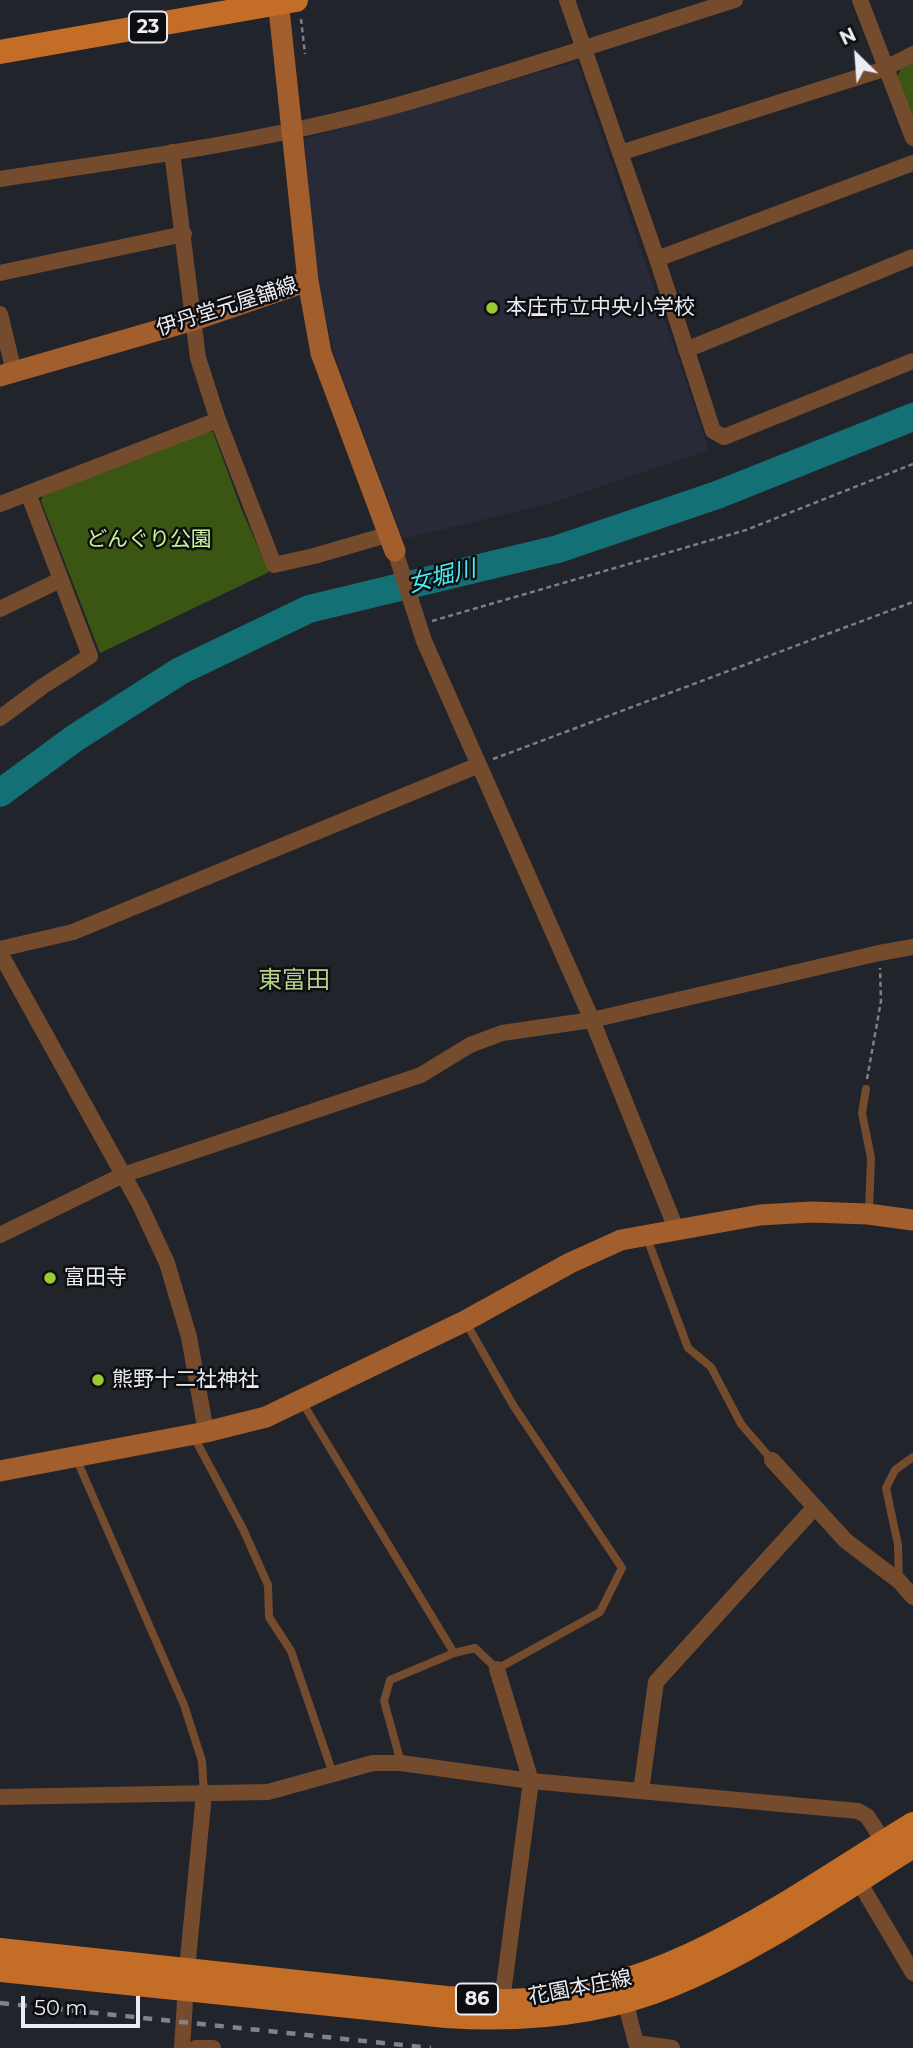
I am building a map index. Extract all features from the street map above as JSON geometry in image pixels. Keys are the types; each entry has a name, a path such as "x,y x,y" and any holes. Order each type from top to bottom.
{"main road":[{"name":"23","path":"0,52 284,1"},
{"name":"花園本庄線","path":"0,1970 186,1979 502,2001 563,1995 607,1986 658,1970 724,1939 913,1824"},
{"name":"花園本庄線","path":"0,1950 186,1979 478,2018 546,2016 625,2001 670,1986 709,1968 756,1944 913,1846"}],"street":[{"path":"567,0 657,259 713,431 724,437 913,361"},
{"path":"0,178 172,152 291,130 410,102 736,0"},
{"path":"860,0 884,69 913,138"},
{"name":"伊丹堂元屋舗線","path":"7,374 194,320 308,281 291,130 284,1"},
{"path":"620,153 884,69 913,54"},
{"path":"172,152 198,358 218,421 274,565 393,542"},
{"path":"657,259 913,163"},
{"path":"0,273 184,234"},
{"path":"687,350 913,257"},
{"path":"308,281 321,353 393,542 419,625 592,1020 677,1231"},
{"path":"0,314 7,374"},
{"path":"0,504 218,421"},
{"path":"0,718 43,685 90,656 28,494"},
{"path":"0,609 60,580"},
{"path":"200,1433 189,1337 167,1263 123,1175 0,951 73,932 479,765"},
{"path":"0,1235 123,1175 421,1075 470,1045 502,1033 592,1020 913,947"},
{"path":"0,1471 200,1433 266,1417 465,1321 601,1248 621,1240 760,1214 869,1214 913,1220"},
{"path":"772,1460 846,1541 899,1581 913,1597"},
{"path":"641,1791 656,1682 814,1508"},
{"path":"497,1669 531,1781 502,2001"},
{"path":"0,1797 268,1792 373,1763 401,1763 531,1781 858,1811 867,1816 884,1842"},
{"path":"182,2048 204,1794"},
{"path":"858,1880 913,1973"},
{"path":"625,2001 636,2043 672,2048"},
{"path":"196,2048 213,2048"}],"lane":[{"path":"866,1089 862,1113 871,1158 869,1214"},
{"path":"646,1235 688,1348 711,1367 741,1424 772,1460"},
{"path":"401,1763 384,1701 390,1680 454,1653 475,1648 497,1669 600,1612 622,1567 513,1405 465,1321"},
{"path":"301,1401 454,1653"},
{"path":"200,1433 268,1585 269,1617 291,1651 333,1774"},
{"path":"75,1455 184,1705 202,1761 204,1794"},
{"path":"899,1581 898,1545 886,1488 895,1470 913,1457"}],"path":[{"path":"302,26 305,54"},
{"path":"419,625 746,530 913,464"},
{"path":"479,765 913,602"},
{"path":"866,1089 881,1001 879,953"}],"shaded area":[{"name":"本庄市立中央小学校","path":"577,62 709,450 551,503 403,539 334,354 313,261 305,139"}],"green space":[{"path":"913,63 913,116 897,77 901,69"},
{"name":"どんぐり公園","path":"208,431 213,432 241,508 269,572 100,653 41,501 43,495"}],"waterway":[{"name":"女堀川","path":"0,793 75,738 180,671 309,609 558,549 717,495 913,417"}],"railway":[{"path":"0,2003 431,2048"}],"place":[{"name":"本庄市立中央小学校","path":"492,308"},
{"name":"富田寺","path":"50,1278"},
{"name":"熊野十二社神社","path":"98,1380"}],"district":[{"name":"東富田","path":"294,981"}]}
